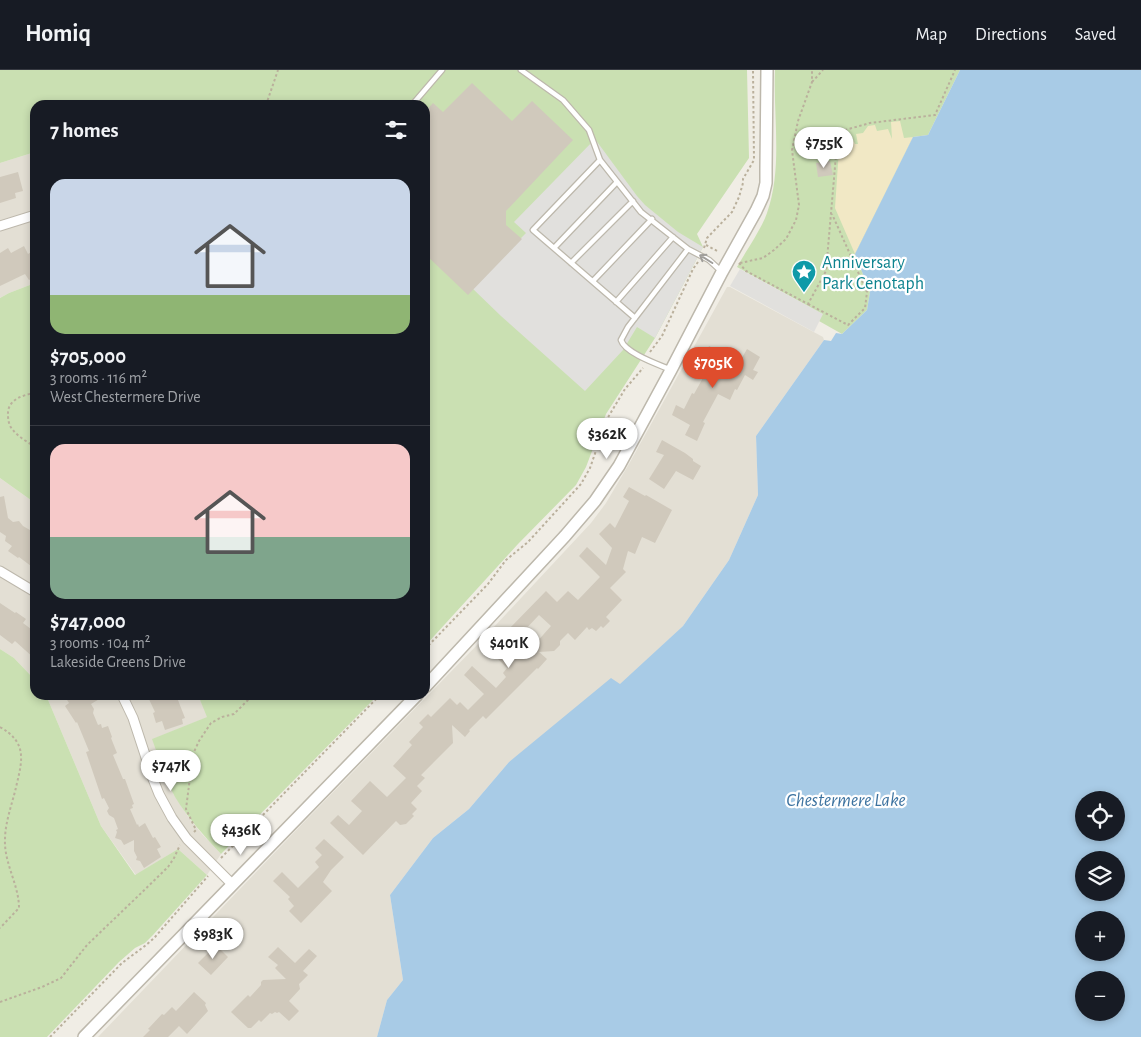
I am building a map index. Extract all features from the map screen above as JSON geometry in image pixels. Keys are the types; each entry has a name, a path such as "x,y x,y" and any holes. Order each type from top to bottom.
{"street":[{"path":"430,682 565,536 595,501 619,466 763,196 766,184 767,70"},
{"path":"0,226 30,217"},
{"path":"0,571 30,589"},
{"path":"124,700 133,718 153,780 172,818 187,839 232,884"},
{"path":"84,1037 412,700"}],"lane":[{"path":"416,100 442,70"},
{"path":"521,70 563,100 589,130 600,160 641,212 688,249 709,260 722,272"},
{"path":"600,160 533,230 635,318"},
{"path":"554,248 618,182"},
{"path":"572,263 633,201"},
{"path":"592,281 652,219"},
{"path":"616,302 673,237"},
{"path":"671,370 646,360 623,346 621,340 628,327 688,249"}],"path":[{"path":"268,100 278,70"},
{"path":"719,252 705,246 706,238 732,212 741,190 743,179 754,160 753,70"},
{"path":"812,70 812,82 798,121 792,150 799,205 796,220 786,239 774,250 763,258 740,263 746,271 848,325 864,308 867,292 832,213"},
{"path":"812,82 823,70"},
{"path":"808,304 826,271 838,132 870,123 935,115 955,70"},
{"path":"650,352 662,336 698,262"},
{"path":"430,644 488,584 506,560 528,542 581,484 590,468 607,419 625,388 644,368"},
{"path":"30,394 14,400 7,409 8,421 13,431 30,443"},
{"path":"0,1002 62,978 87,945 136,900 168,867 174,858 178,846 196,830 186,809 193,754 211,723 222,717 234,714 248,700"},
{"path":"221,858 375,700"},
{"path":"0,727 11,734 16,740 21,752 22,764 6,830 5,842 19,899 19,908 0,928"},
{"path":"50,1037 121,964 155,937 208,876"}],"shaded area":[{"path":"595,139 645,205 678,232 703,247 655,338 637,327 623,350 585,391 472,288 526,233 514,222"},
{"path":"30,154 30,285 0,298 0,163"},
{"path":"740,269 823,314 814,332 730,286"},
{"path":"727,287 823,337 824,340 756,436 758,495 729,560 683,626 620,685 509,762 469,809 433,838 390,895 403,980 387,1000 377,1037 98,1037 423,700 430,700 430,693 591,523 606,503"},
{"path":"0,478 30,499 30,675 14,658 0,649"},
{"path":"48,700 200,700 208,717 153,739 174,795 189,818 221,854 207,875 178,849 136,875 101,826"}],"green space":[{"path":"0,70 747,70 749,158 697,234 703,247 655,338 606,414 586,467 576,485 518,544 430,641 430,100 30,100 30,154 0,163"},
{"path":"775,70 960,70 928,135 913,137 855,254 870,292 867,310 842,334 819,321 822,314 737,267 761,226 772,196 776,160"},
{"path":"30,285 30,499 0,478 0,298"},
{"path":"0,649 14,658 30,675 30,700 48,700 101,826 135,875 178,849 207,875 153,935 119,962 47,1037 0,1037"},
{"path":"200,700 373,700 221,854 196,827 175,797 165,776 152,739 207,717"}],"sand":[{"path":"900,121 904,138 913,137 855,254 835,208 839,149 845,147 845,141 853,140 855,144 858,144 856,134 863,133 868,126 875,125 877,131 888,129 892,139 891,122"}],"water":[{"name":"Chestermere Lake","path":"960,70 1141,70 1141,1037 377,1037 387,1000 403,980 390,895 433,838 469,809 509,762 611,678 620,684 683,626 729,560 758,495 756,436 824,340 831,341 836,333 842,334 867,310 870,292 855,254 913,137 928,135"}],"building":[{"path":"472,83 512,121 532,101 573,140 506,211 506,225 522,239 468,295 430,259 430,106 433,103 443,112"},
{"path":"830,161 833,175 818,177 816,163"},
{"path":"18,172 23,191 15,193 16,198 0,203 0,177"},
{"path":"24,246 28,254 30,253 30,280 25,274 0,286 0,253 8,248 11,253"},
{"path":"709,346 721,352 713,367 731,377 747,349 760,357 753,370 758,372 753,380 745,375 730,400 718,394 703,422 705,423 697,441 685,435 690,425 672,415 676,405 684,409 704,376 698,374 706,361 703,358"},
{"path":"662,440 685,453 701,466 693,480 676,471 664,489 649,479 664,455 656,452"},
{"path":"629,487 672,510 655,543 642,537 635,554 628,551 623,569 626,572 610,588 622,600 606,617 610,621 603,628 601,626 596,631 592,628 589,630 587,627 575,640 568,633 554,651 539,652 547,659 486,719 483,716 469,730 465,737 452,725 453,743 421,775 425,778 417,786 422,791 411,803 417,809 412,814 414,816 406,824 400,825 396,821 363,855 330,823 338,815 349,825 362,811 351,801 370,781 387,797 406,778 393,766 412,745 409,742 423,727 419,723 428,714 431,717 450,698 457,705 460,702 468,710 484,694 464,675 472,666 496,688 506,677 503,673 507,668 491,652 507,635 505,633 546,591 557,602 568,591 578,600 600,577 579,556 587,547 606,565 612,548 599,534 610,523 615,528 629,501 623,497","holes":["539,615 551,626 535,644 523,632"]},
{"path":"4,496 8,518 13,522 19,521 30,530 30,565 8,551 12,546 5,541 6,536 0,532 0,497"},
{"path":"0,603 26,619 23,623 30,628 30,654 15,641 12,644 0,635"},
{"path":"67,700 98,700 91,704 94,709 93,713 98,725 101,724 102,728 108,726 117,753 113,755 123,779 125,779 134,804 132,805 133,808 130,809 137,825 139,827 145,823 153,838 155,837 161,847 157,849 161,857 144,868 140,861 136,860 134,840 124,845 121,840 115,838 116,830 118,829 114,818 107,811 109,808 104,798 102,799 86,752 89,751 77,722 65,706 69,703"},
{"path":"149,700 178,700 185,718 182,719 183,724 165,730 162,721 156,723 153,713 155,712"},
{"path":"324,839 344,857 331,870 323,882 332,891 301,923 289,911 294,906 288,899 290,897 273,881 282,872 298,888 319,867 315,862 322,855 315,848"},
{"path":"236,921 244,929 236,938 227,930"},
{"path":"216,945 228,957 211,975 198,963"},
{"path":"278,947 295,963 309,949 317,956 303,971 308,975 299,984 300,989 289,1001 299,1011 289,1021 279,1012 270,1013 261,1022 259,1020 251,1028 248,1028 231,1012 248,995 250,997 263,980 286,979 275,968 278,965 268,957"},
{"path":"194,992 206,1003 208,1011 187,1034 179,1026 168,1037 143,1037 162,1014 164,1015 172,1007 176,1011"}],"place":[{"name":"Anniversary Park Cenotaph","path":"804,293"}]}
